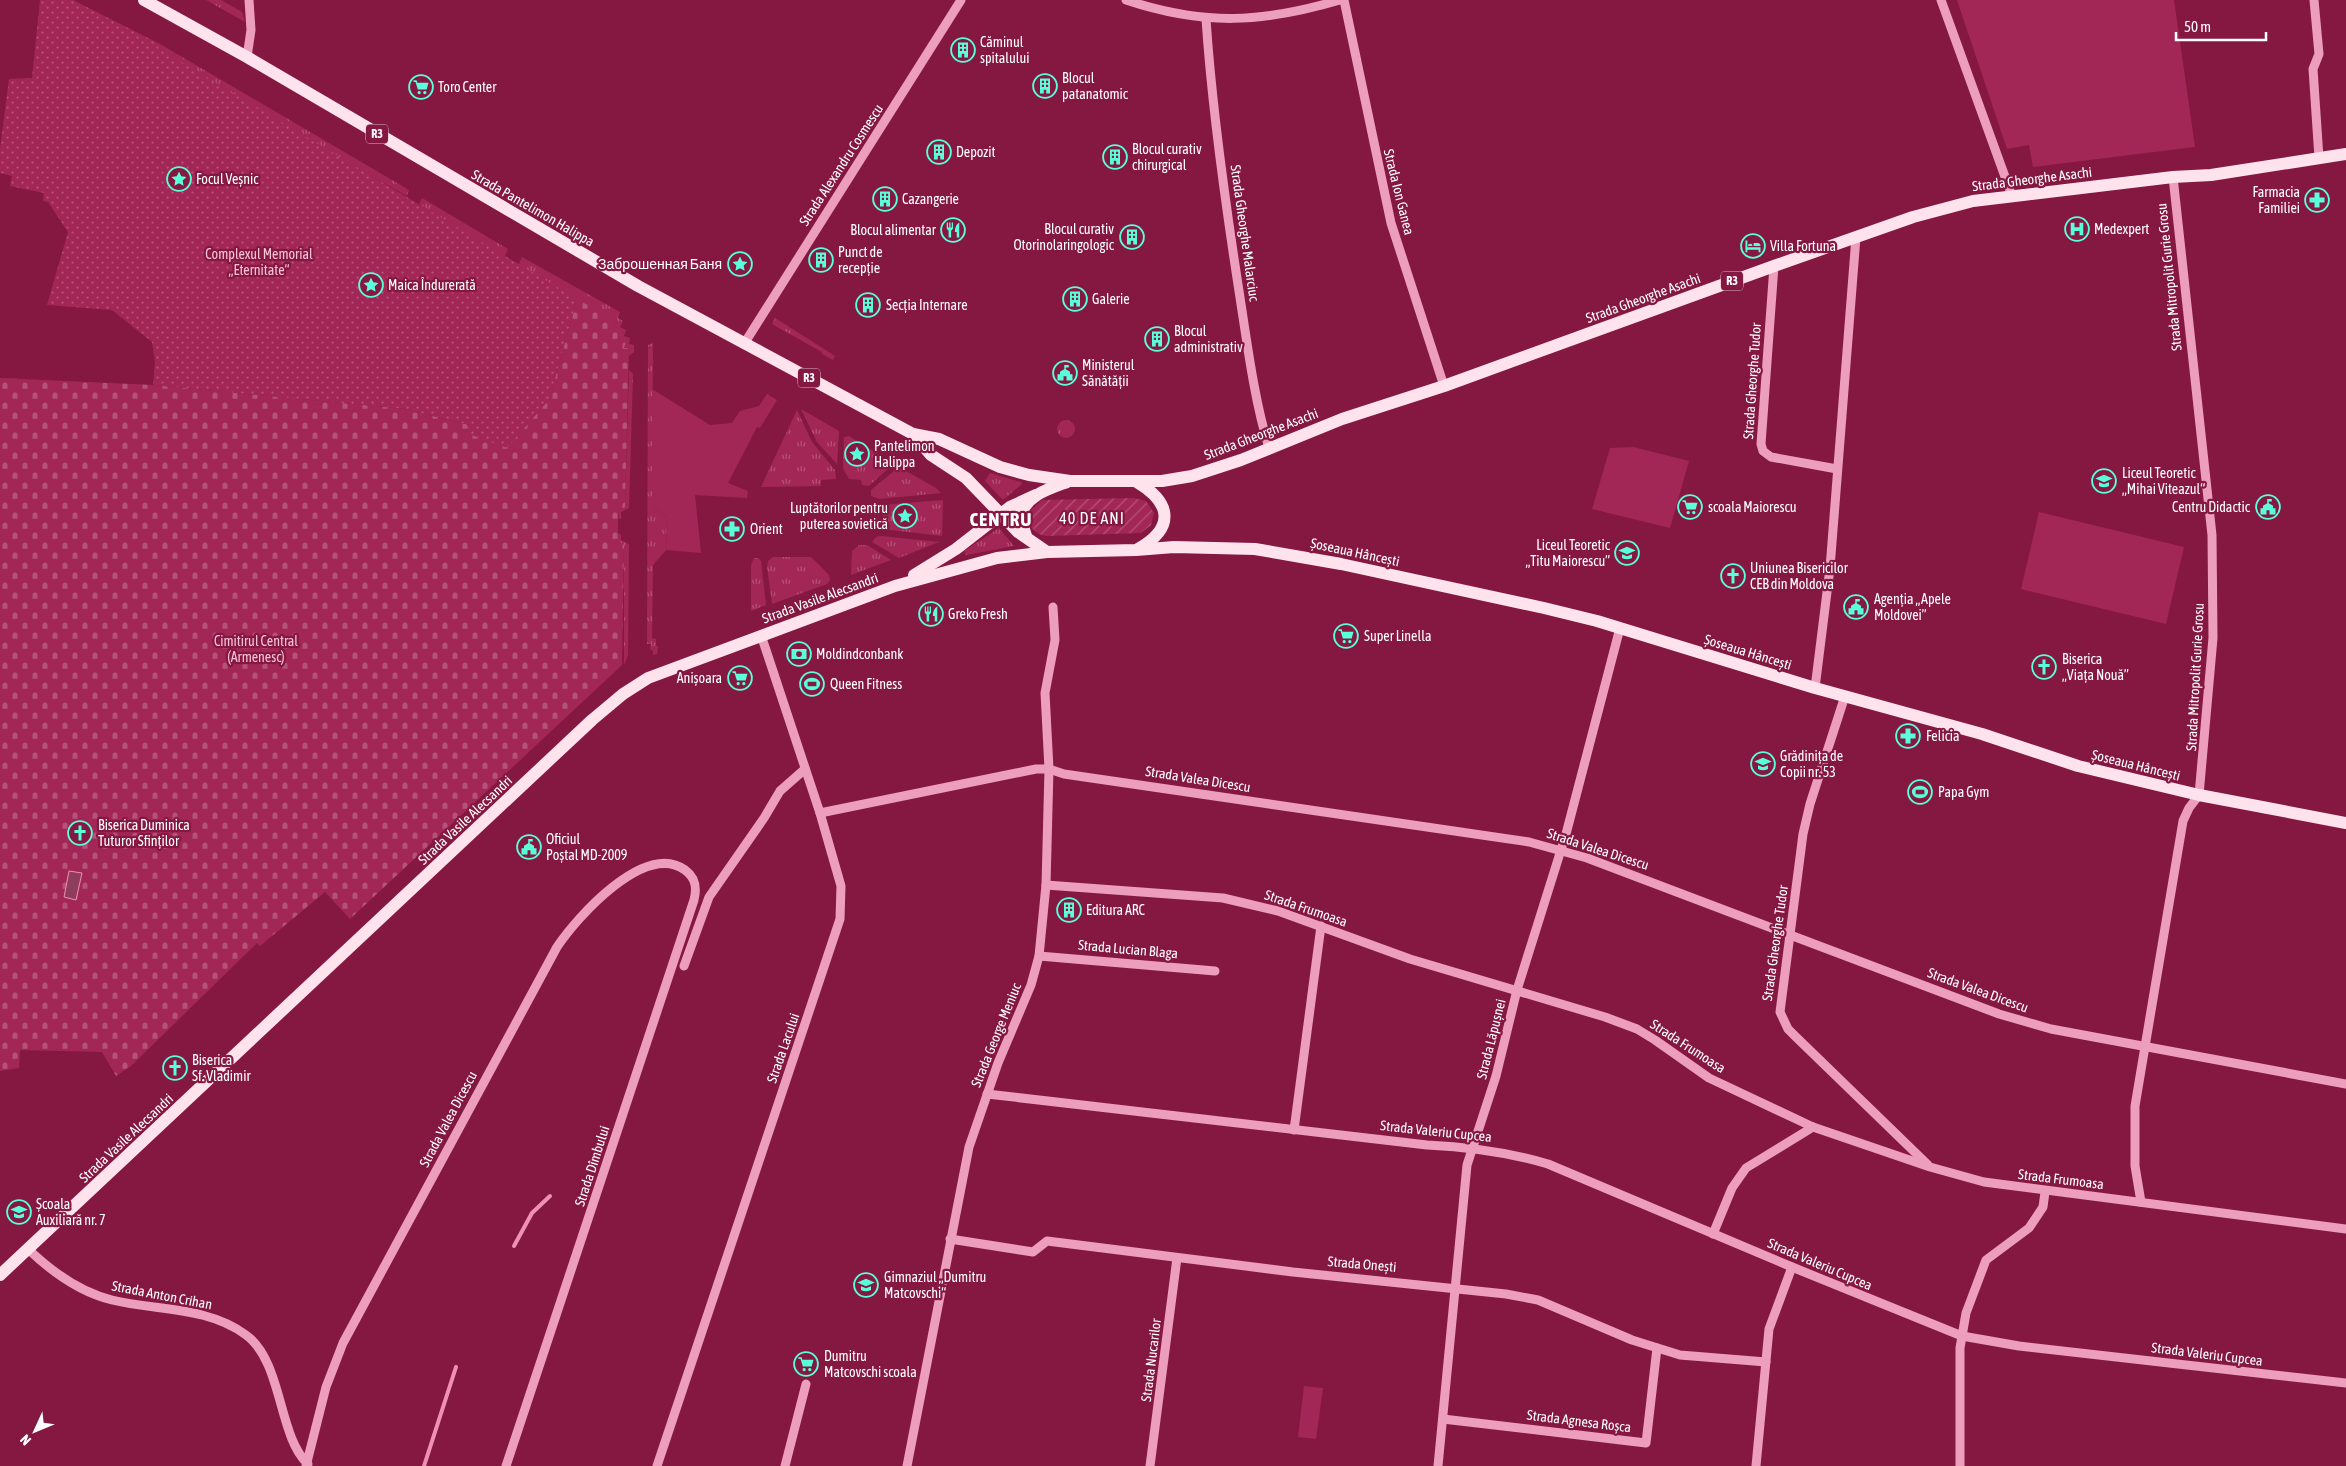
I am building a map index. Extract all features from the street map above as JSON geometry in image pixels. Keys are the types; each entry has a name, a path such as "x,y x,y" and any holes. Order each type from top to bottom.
{"main road":[{"name":"Strada Pantelimon Halippa","path":"144,0 161,3 246,57 506,211 744,344 913,434 939,439 1000,467 1029,475 1070,481"},
{"name":"Strada Gheorghe Asachi","path":"1137,482 1162,481 1192,476 1342,419 1444,386 1774,266 1943,208 1973,201 2173,177 2211,175 2346,154"},
{"name":"Strada Pantelimon Halippa","path":"913,434 931,455 966,478 1028,541"},
{"name":"R3","path":"1047,552 1028,541 1022,529 1020,516 1025,505 1036,495 1070,481 1137,482"},
{"path":"1136,550 1154,538 1164,522 1165,514 1164,505 1158,498 1137,482"},
{"path":"895,586 944,557 1019,501 1036,495"},
{"name":"Șoseaua Hâncești","path":"1047,552 1205,546 1274,551 1475,592 1620,628 1815,688 1982,734 2078,766 2199,795 2346,823"},
{"name":"Strada Vasile Alecsandri","path":"0,1275 613,702 648,678 895,586 990,559 1047,552"}],"street":[{"path":"246,57 251,30 249,0"},
{"name":"Strada Alexandru Cosmescu","path":"744,344 961,0"},
{"path":"1126,0 1206,19 1248,18 1284,14 1342,0"},
{"name":"Strada Ion Ganea","path":"1342,0 1391,223 1444,386"},
{"path":"1941,0 2012,196"},
{"path":"2314,0 2320,54 2313,69 2319,158"},
{"name":"Strada Gheorghe Malarciuc","path":"1206,19 1216,122 1232,250 1244,325 1269,448"},
{"name":"Strada Mitropolit Gurie Grosu","path":"2141,1202 2138,1189 2134,1130 2144,1046 2168,923 2184,821 2189,808 2199,795 2213,638 2212,536 2173,177"},
{"path":"1815,688 1830,568 1856,238"},
{"name":"Strada Gheorghe Tudor","path":"1774,266 1761,444 1763,451 1770,457 1837,469"},
{"name":"Strada George Meniuc","path":"907,1466 969,1148 987,1094 1032,985 1039,956 1046,885 1048,769 1045,693 1056,640 1053,607"},
{"name":"Strada Lăpușnei","path":"1438,1466 1467,1165 1496,1076 1517,990 1579,790 1620,628"},
{"name":"Strada Lacului","path":"657,1466 840,919 841,886 820,813 761,635"},
{"name":"Strada Gheorghe Tudor","path":"1845,696 1810,804 1779,1006 1782,1019 1795,1036 1930,1167"},
{"path":"684,966 709,897 764,818 780,791 805,769"},
{"name":"Strada Valea Dicescu","path":"820,813 1048,769 1064,774 1500,837 1561,849 1789,933 1999,1014 2051,1029 2346,1084"},
{"name":"Strada Valea Dicescu","path":"308,1465 326,1387 343,1343 557,947 585,912 631,874 665,863 680,867 690,874"},
{"name":"Strada Dîmbului","path":"506,1466 694,900 696,890 690,874"},
{"name":"Strada Frumoasa","path":"1046,885 1223,898 1278,911 1410,959 1605,1017 1637,1029 1709,1078 1813,1127 1930,1167 1984,1182 2045,1192 2141,1202 2346,1229"},
{"path":"1294,1130 1321,926"},
{"name":"Strada Lucian Blaga","path":"1039,956 1215,971"},
{"name":"Strada Valeriu Cupcea","path":"987,1094 1426,1145 1473,1148 1520,1155 1548,1164 1792,1267 1962,1336 2019,1346 2346,1384"},
{"path":"1713,1234 1732,1188 1746,1168 1813,1127"},
{"path":"1960,1466 1962,1336 1973,1291 1986,1260 2029,1228 2043,1207 2045,1192"},
{"name":"Strada Onești","path":"950,1239 1033,1252 1047,1241 1178,1258 1454,1287 1538,1300 1632,1340 1680,1354 1766,1362"},
{"name":"Strada Anton Crihan","path":"28,1249 62,1279 98,1296 219,1320 249,1337 267,1363 295,1446 308,1465"},
{"name":"Strada Nucarilor","path":"1150,1466 1178,1258"},
{"path":"1756,1466 1769,1329 1792,1267"},
{"name":"Strada Agnesa Roșca","path":"1443,1419 1646,1443 1657,1348"},
{"path":"785,1466 806,1384"}],"green space":[{"name":"Complexul Memorial „Eternitate“","path":"40,0 73,0 160,44 158,48 577,299 549,400 507,448 466,433 469,425 405,409 153,385 155,361 152,342 112,310 47,305 68,232 48,202 43,201 44,193 10,186 12,176 0,173 0,149 9,79 32,78"},
{"path":"206,0 221,0 242,12 245,22"},
{"path":"1957,0 2174,0 2195,147 2033,167 2029,145 2007,149"},
{"path":"160,44 409,190 407,196 155,53"},
{"path":"422,198 508,249 504,258 419,204"},
{"path":"522,257 620,312 618,318 623,321 620,327 626,330 624,336 630,338 629,344 634,345 634,352 629,356 629,349 624,348 614,329 617,322 513,277"},
{"name":"Cimitirul Central (Armenesc)","path":"577,299 617,322 614,329 621,332 618,338 625,341 624,348 629,348 625,507 618,511 618,541 624,545 622,665 350,919 325,892 260,946 257,943 131,1066 116,1076 102,1052 20,1050 19,1068 0,1071 0,378 153,385 405,409 469,425 466,433 549,400"},
{"path":"775,318 835,356 833,360 772,324"},
{"path":"653,343 652,505 667,518 666,550 653,565 652,638 656,639 656,646 658,646 657,654 653,655 653,651 650,649 651,644 647,644 648,345"},
{"path":"629,370 633,374 629,508 621,512 621,518 619,519 618,511 625,507"},
{"path":"652,389 710,425 732,423 740,411 759,406 767,394 777,400 760,428 757,427 728,483 748,491 747,498 695,495 701,553 666,550 667,518 652,505"},
{"path":"801,409 839,431 837,464 817,442"},
{"path":"797,410 812,442 835,470 836,479 821,480 821,486 761,487"},
{"path":"1062,420 1070,420 1075,425 1073,436 1062,438 1057,433 1057,425"},
{"path":"849,436 858,442 859,447 854,454 858,457 862,449 868,448 891,462 891,466 869,486 862,485 861,480 849,479 843,468 844,437"},
{"path":"1633,447 1689,461 1670,528 1592,509 1610,448"},
{"path":"899,467 936,488 941,493 879,499 871,496 871,490"},
{"path":"990,473 1021,482 1022,484 1003,500 985,481"},
{"path":"1134,498 1146,501 1154,513 1151,525 1141,533 1046,536 1037,533 1029,520 1030,511 1042,500"},
{"path":"943,500 942,536 882,529 882,505"},
{"path":"2039,512 2184,547 2166,624 2021,589"},
{"path":"999,528 1014,546 966,555 964,551"},
{"path":"618,533 621,535 621,540 629,544 628,655 624,665 624,545 618,542"},
{"path":"876,537 939,542 899,558 872,542"},
{"path":"859,545 867,545 891,560 851,575 852,551"},
{"path":"773,557 811,557 829,575 830,580 827,584 772,604 767,567 768,561"},
{"path":"754,558 758,558 761,561 766,605 751,611 751,565"},
{"path":"1304,1386 1323,1388 1316,1439 1298,1437"}],"shaded area":[{"path":"69,871 82,873 76,900 64,897"}],"waterway":[{"path":"514,1246 532,1213 550,1196"},
{"path":"424,1466 456,1367"}],"place":[{"name":"Căminul spitalului","path":"963,50"},
{"name":"Blocul patanatomic","path":"1045,86"},
{"name":"Toro Center","path":"421,87"},
{"name":"Depozit","path":"939,152"},
{"name":"Blocul curativ chirurgical","path":"1115,157"},
{"name":"Focul Veșnic","path":"179,179"},
{"name":"Cazangerie","path":"885,199"},
{"name":"Farmacia Familiei","path":"2317,200"},
{"name":"Medexpert","path":"2077,229"},
{"name":"Blocul alimentar","path":"953,230"},
{"name":"Blocul curativ Otorinolaringologic","path":"1132,237"},
{"name":"Villa Fortuna","path":"1753,246"},
{"name":"Punct de recepție","path":"821,260"},
{"name":"Заброшенная Баня","path":"740,264"},
{"name":"Maica Îndurerată","path":"371,285"},
{"name":"Galerie","path":"1075,299"},
{"name":"Secția Internare","path":"868,305"},
{"name":"Blocul administrativ","path":"1157,339"},
{"name":"Ministerul Sănătății","path":"1065,373"},
{"name":"Pantelimon Halippa","path":"857,454"},
{"name":"Liceul Teoretic „Mihai Viteazul“","path":"2104,481"},
{"name":"scoala Maiorescu","path":"1690,507"},
{"name":"Centru Didactic","path":"2268,507"},
{"name":"Luptătorilor pentru puterea sovietică","path":"905,516"},
{"name":"Orient","path":"732,529"},
{"name":"Liceul Teoretic „Titu Maiorescu”","path":"1627,553"},
{"name":"Uniunea Bisericilor CEB din Moldova","path":"1733,576"},
{"name":"Agenția „Apele Moldovei”","path":"1856,607"},
{"name":"Greko Fresh","path":"931,614"},
{"name":"Super Linella","path":"1346,636"},
{"name":"Moldindconbank","path":"799,654"},
{"name":"Biserica „Viața Nouă”","path":"2044,667"},
{"name":"Anișoara","path":"740,678"},
{"name":"Queen Fitness","path":"812,684"},
{"name":"Felicia","path":"1908,736"},
{"name":"Grădinița de Copii nr. 53","path":"1763,764"},
{"name":"Papa Gym","path":"1920,792"},
{"name":"Biserica Duminica Tuturor Sfinților","path":"80,833"},
{"name":"Oficiul Poștal MD-2009","path":"529,847"},
{"name":"Editura ARC","path":"1069,910"},
{"name":"Biserica Sf. Vladimir","path":"175,1068"},
{"name":"Școala Auxiliară nr. 7","path":"19,1212"},
{"name":"Gimnaziul „Dumitru Matcovschi“","path":"866,1285"},
{"name":"Dumitru Matcovschi scoala","path":"806,1364"}],"district":[{"name":"40 DE ANI","path":"1092,518"},
{"name":"CENTRU","path":"1001,519"}]}
